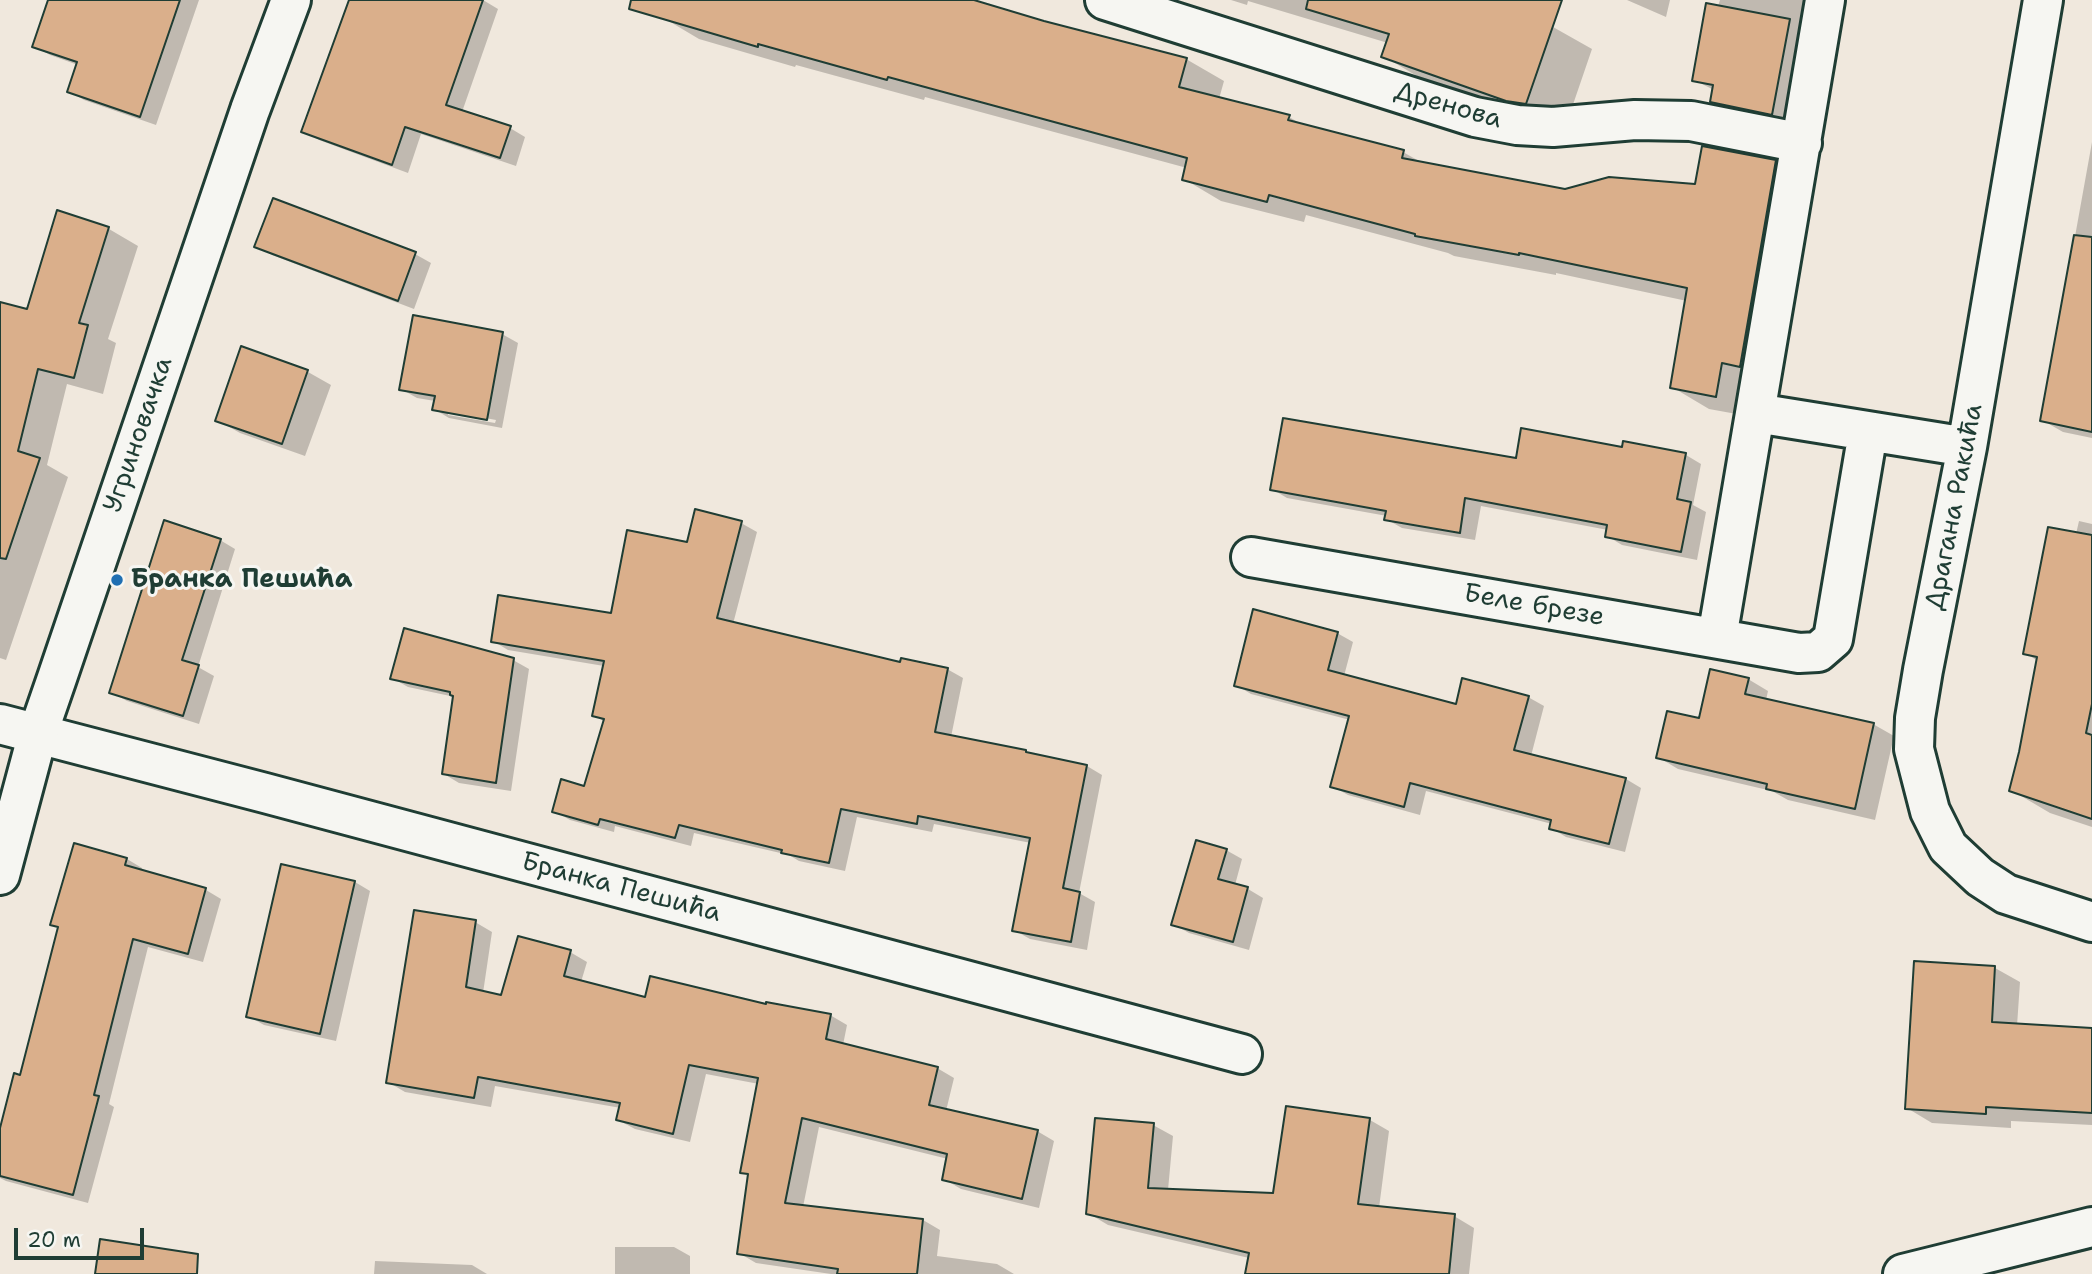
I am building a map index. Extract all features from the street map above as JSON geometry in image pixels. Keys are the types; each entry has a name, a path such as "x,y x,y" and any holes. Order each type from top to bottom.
{"street":[{"name":"Угриновачка","path":"0,875 38,733 290,0"},
{"name":"Дренова","path":"1105,0 1475,117 1517,125 1553,127 1634,120 1691,121 1801,143"},
{"path":"1717,638 1825,0"},
{"name":"Драгана Ракића","path":"2043,0 1967,447 1915,718 1914,749 1930,811 1948,847 1980,877 2006,894 2092,922"},
{"path":"1756,414 1967,447"},
{"name":"Беле брезе","path":"1251,557 1799,653 1818,652 1833,639 1868,432"},
{"name":"Бранка Пешића","path":"0,724 1242,1054"},
{"path":"1902,1274 2092,1227"}],"building":[{"path":"48,0 180,0 140,117 67,92 77,62 32,47"},
{"path":"349,0 483,0 446,105 511,126 500,158 405,127 392,165 301,132"},
{"path":"631,0 974,0 1187,58 1179,87 1290,115 1288,120 1404,150 1402,158 1565,189 1609,177 1695,184 1702,146 1776,160 1740,367 1722,363 1716,397 1670,388 1687,288 1519,253 1415,236 1269,195 1267,202 1182,180 1187,158 888,77 887,80 758,44 758,47 629,9"},
{"path":"1308,0 1562,0 1526,104 1506,101 1381,57 1389,34 1306,9"},
{"path":"1706,3 1790,19 1772,115 1710,102 1713,85 1692,81"},
{"path":"273,198 416,252 398,301 254,247"},
{"path":"57,210 109,227 79,323 88,325 74,378 38,369 18,451 40,458 6,559 0,558 0,302 27,309"},
{"path":"2074,235 2092,237 2092,432 2040,421"},
{"path":"413,315 503,332 487,420 432,410 435,396 399,390"},
{"path":"241,346 308,370 282,444 215,421"},
{"path":"1283,418 1516,458 1521,428 1622,447 1623,441 1686,453 1677,499 1691,502 1681,552 1605,537 1607,525 1465,498 1460,533 1384,520 1386,511 1270,490"},
{"path":"695,509 742,521 717,618 900,662 901,658 948,668 935,732 1087,765 1063,888 1080,892 1071,942 1012,931 1030,838 918,816 917,824 841,809 829,863 679,825 675,838 600,819 598,825 552,812 561,779 584,786 604,719 592,716 604,661 491,642 498,595 611,613 627,530 687,542"},
{"path":"164,520 221,539 182,660 199,665 183,716 109,693"},
{"path":"2048,527 2092,535 2092,704 2086,733 2092,735 2092,819 2009,791 2037,657 2023,654"},
{"path":"1253,609 1338,632 1328,670 1456,704 1462,678 1529,696 1514,750 1626,778 1609,844 1549,829 1551,820 1410,783 1404,807 1330,787 1349,716 1234,686"},
{"path":"404,628 514,658 496,783 442,774 453,696 450,692 390,679"},
{"path":"1710,669 1749,678 1745,694 1874,723 1855,809 1766,789 1767,784 1656,758 1667,711 1699,718"},
{"path":"1196,840 1227,849 1218,879 1248,887 1233,942 1171,925"},
{"path":"74,843 127,858 125,865 206,888 188,954 133,939 94,1095 99,1096 73,1195 0,1176 0,1128 14,1073 20,1075 58,927 50,925"},
{"path":"281,864 355,881 320,1034 246,1017"},
{"path":"414,910 476,920 466,987 501,995 518,936 571,950 564,976 645,997 650,976 766,1004 831,1014 826,1039 938,1067 929,1105 1038,1130 1022,1199 942,1180 947,1154 802,1118 785,1203 923,1219 917,1274 837,1274 838,1269 737,1254 748,1174 740,1173 758,1078 689,1065 673,1134 616,1120 620,1103 478,1077 474,1098 386,1083"},
{"path":"1914,961 1995,966 1992,1022 2092,1028 2092,1113 1986,1107 1986,1114 1905,1109"},
{"path":"1286,1106 1370,1118 1358,1204 1455,1214 1449,1274 1245,1274 1249,1253 1086,1214 1095,1118 1154,1123 1148,1188 1273,1193"},
{"path":"100,1239 198,1254 197,1274 95,1274"}],"place":[{"name":"Бранка Пешића","path":"117,580"}]}
